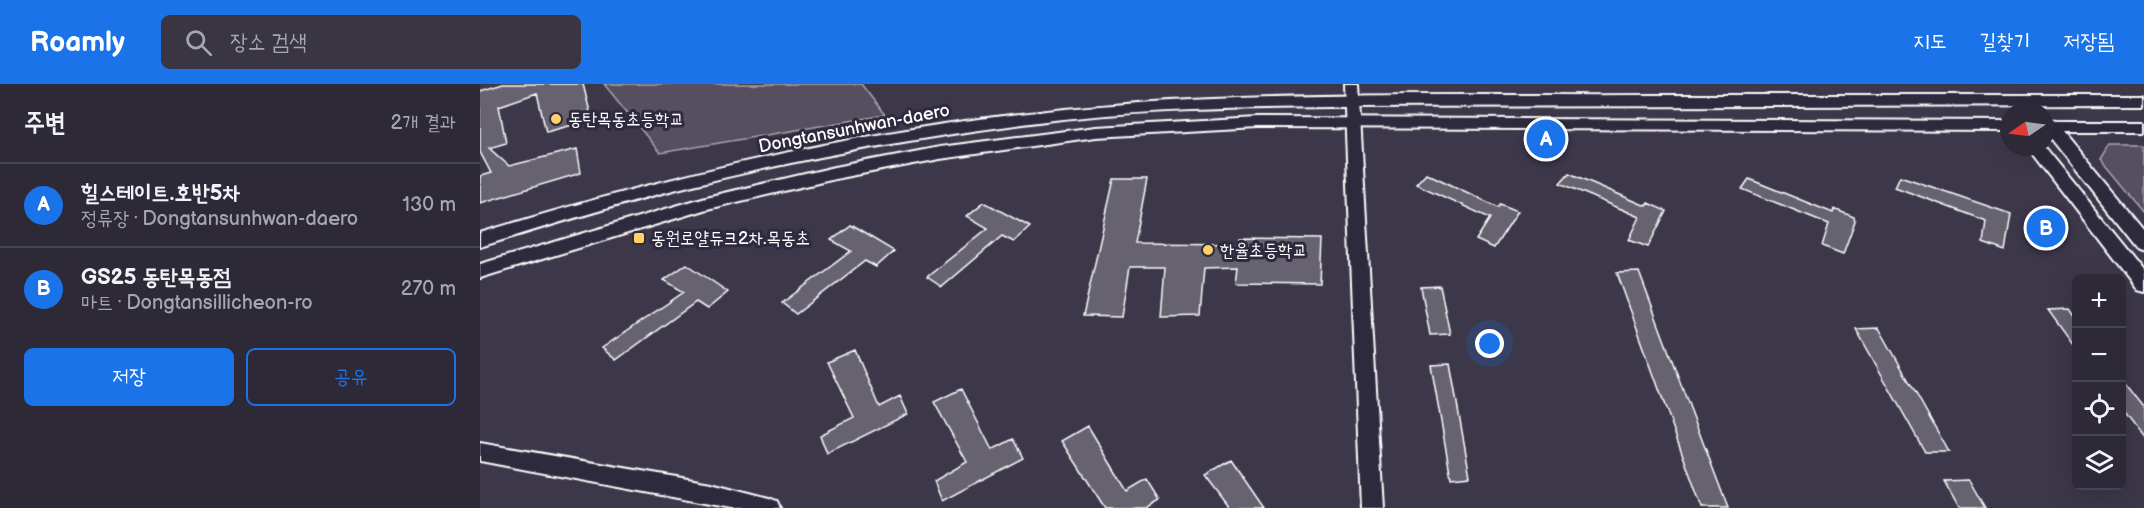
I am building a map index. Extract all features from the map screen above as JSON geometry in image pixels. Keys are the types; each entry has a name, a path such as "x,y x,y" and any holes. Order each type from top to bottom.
{"main road":[{"path":"1986,84 2000,103"},
{"path":"2015,84 2030,102"},
{"name":"Dongtansunhwan-daero","path":"480,240 599,204 666,187 853,146 948,129 1056,115 1351,93 1998,100 2012,102"},
{"path":"1921,99 1947,112 1947,119 1934,125"},
{"path":"2112,100 2104,106 2105,113 2137,126"},
{"name":"Dongtansunhwan-daero","path":"2054,104 2144,100"},
{"path":"480,271 706,203 835,172 940,153 1071,135 1158,127 1248,124 2000,126"},
{"path":"2054,124 2137,126"},
{"path":"2054,133 2144,243"},
{"path":"2042,156 2144,285"},
{"path":"2073,196 2074,188 2082,186 2106,195"}],"street":[{"path":"1351,93 1372,508"},
{"path":"480,452 711,493 769,508"}],"shaded area":[{"path":"604,84 861,84 885,115 660,153"},
{"path":"2110,145 2144,145 2144,212 2101,160"}],"building":[{"path":"503,84 583,84 592,120 546,132 537,93 499,106 506,143 489,148 509,166 577,149 581,173 480,203 480,176 491,173 480,152 480,91"},
{"path":"1426,173 1498,207 1500,204 1518,211 1494,248 1476,240 1490,218 1416,184"},
{"path":"1569,173 1646,206 1648,203 1666,211 1648,247 1629,240 1640,217 1560,183"},
{"path":"1900,176 2011,214 2005,251 1983,243 1986,221 1895,187"},
{"path":"1114,179 1147,179 1135,243 1239,244 1240,238 1322,239 1320,284 1236,283 1238,267 1204,268 1200,316 1161,317 1165,267 1130,267 1122,317 1083,316"},
{"path":"1749,179 1833,213 1834,209 1854,217 1855,221 1843,254 1822,246 1829,224 1742,189"},
{"path":"984,202 1030,227 1014,242 1002,236 942,287 927,277 988,228 967,216"},
{"path":"850,225 894,251 876,267 865,261 796,314 782,303 851,251 831,240"},
{"path":"687,264 728,292 707,309 696,302 616,360 602,348 684,292 664,280"},
{"path":"1639,272 1728,508 1702,508 1617,273"},
{"path":"1440,286 1450,334 1430,335 1421,287"},
{"path":"2070,309 2072,312 2072,343 2048,310"},
{"path":"1879,328 1949,452 1925,452 1856,329"},
{"path":"855,350 879,407 900,396 908,414 827,454 820,435 854,418 827,362"},
{"path":"1450,364 1470,476 1451,478 1431,365"},
{"path":"2126,384 2144,407 2144,440 2126,416"},
{"path":"961,389 992,450 1013,439 1023,458 942,501 934,481 967,462 934,402"},
{"path":"1088,426 1127,491 1147,479 1160,500 1146,508 1105,508 1062,441"},
{"path":"1231,460 1264,508 1230,508 1205,475"},
{"path":"1969,480 1985,508 1959,508 1944,481"}],"place":[{"name":"동탄목동초등학교","path":"556,119"},
{"name":"힐스테이트.호반5차","path":"1546,139"},
{"name":"GS25 동탄목동점","path":"2046,228"},
{"name":"동원로얄듀크2차.목동초","path":"639,238"},
{"name":"한율초등학교","path":"1208,250"}]}
